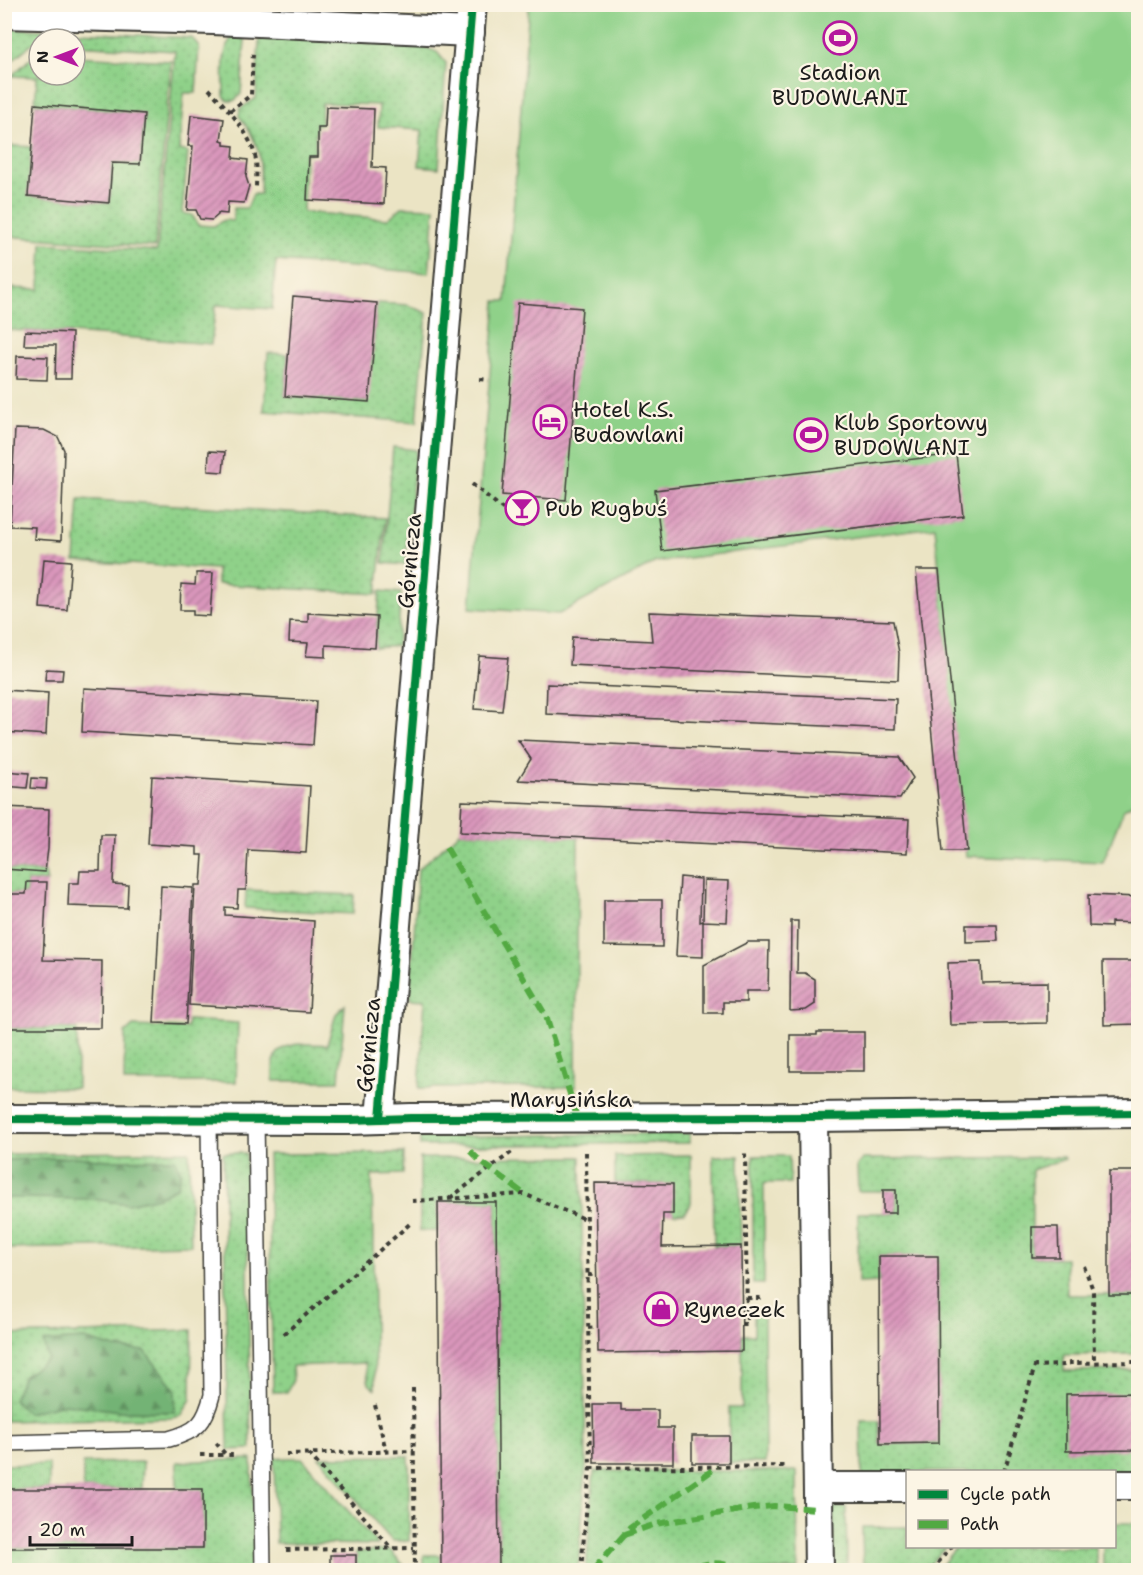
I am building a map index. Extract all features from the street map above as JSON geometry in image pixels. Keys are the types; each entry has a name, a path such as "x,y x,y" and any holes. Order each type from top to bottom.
{"street":[{"path":"4,14 255,22 471,18"},
{"name":"Górnicza","path":"380,1119 471,18"},
{"name":"Marysińska","path":"4,1119 256,1120 1138,1113"},
{"path":"813,1117 819,1570"},
{"path":"818,1477 906,1487"},
{"path":"1116,1485 1138,1485"}],"lane":[{"path":"4,1443 169,1438 185,1434 200,1425 208,1412 212,1395 209,1120"},
{"path":"256,1120 263,1570"}],"path":[{"path":"230,111 251,95 255,22"},
{"path":"209,89 230,111 245,134 256,160 256,189"},
{"path":"480,379 489,380"},
{"path":"472,484 525,527"},
{"path":"581,1570 590,1468 586,1151"},
{"path":"742,1324 747,1324 745,1151"},
{"path":"450,1198 512,1152"},
{"path":"412,1201 524,1194 587,1220"},
{"path":"259,1356 412,1222"},
{"path":"1084,1266 1093,1290 1094,1362"},
{"path":"741,1272 746,1272"},
{"path":"588,1275 597,1275"},
{"path":"747,1298 764,1298"},
{"path":"588,1328 597,1327"},
{"path":"1005,1470 1035,1366 1138,1362"},
{"path":"413,1388 415,1570"},
{"path":"375,1405 386,1451"},
{"path":"200,1425 226,1455 414,1451"},
{"path":"309,1453 392,1548"},
{"path":"590,1468 818,1477"},
{"path":"263,1550 414,1548"},
{"path":"932,1570 950,1548"}],"green space":[{"name":"Klub Sportowy BUDOWLANI","path":"529,5 1138,5 1138,800 1124,809 1103,862 966,856 935,527 656,562 559,614 470,608 496,301 506,301"},
{"path":"5,28 27,29 27,48 5,66"},
{"path":"87,32 192,38 199,46 196,93 184,93 179,150 188,152 182,213 192,215 198,225 214,226 224,220 233,221 234,208 247,208 253,194 260,194 260,162 256,144 239,116 240,109 256,98 259,40 265,36 422,46 437,52 446,63 439,168 419,166 422,130 378,127 379,105 322,103 321,124 316,125 315,153 305,154 303,212 388,219 402,207 435,208 429,273 276,261 272,309 216,305 211,344 5,330 5,288 40,289 42,243 157,251 175,51 87,46"},
{"path":"234,35 241,36 245,40 241,94 234,101 228,101 224,96 224,64 227,47"},
{"path":"87,57 171,61 155,247 5,236 4,145 32,147 29,196 109,203 112,163 140,164 144,114 35,104 36,87 87,87"},
{"path":"27,62 27,77 11,76"},
{"path":"377,303 408,305 427,313 417,422 264,411 268,353 288,354 285,396 368,402"},
{"path":"393,447 416,450 405,565 383,563"},
{"path":"79,499 385,518 377,594 217,584 217,569 75,561"},
{"path":"380,591 401,593 397,646 375,648"},
{"path":"460,832 578,837 576,1087 419,1088 425,1000 410,999 418,869"},
{"path":"4,869 45,872 47,882 27,882 26,894 5,894"},
{"path":"246,890 354,895 353,914 245,908"},
{"path":"345,1005 339,1081 273,1081 274,1062 277,1055 288,1046 296,1044 327,1045 336,1014"},
{"path":"188,1020 238,1023 236,1082 124,1082 125,1033 133,1026 187,1028"},
{"path":"5,1028 77,1028 77,1088 5,1087"},
{"path":"690,1133 690,1143 420,1146 420,1137"},
{"path":"189,1151 191,1245 5,1249 4,1154"},
{"path":"223,1153 246,1153 251,1449 228,1450"},
{"path":"404,1153 403,1174 372,1175 375,1389 369,1384 365,1363 292,1366 293,1380 287,1392 273,1392 268,1154"},
{"path":"691,1155 691,1203 684,1213 673,1214 672,1184 615,1183 615,1156"},
{"path":"713,1156 739,1156 741,1246 714,1246"},
{"path":"753,1156 789,1156 790,1183 764,1183 764,1284 753,1284"},
{"path":"78,1157 109,1160 175,1159 181,1172 177,1187 159,1197 128,1204 92,1199 5,1198 5,1160"},
{"path":"581,1157 586,1466 578,1570 499,1570 496,1202 438,1202 438,1231 420,1231 420,1158"},
{"path":"1064,1157 1065,1159 1032,1170 1032,1257 1066,1258 1067,1295 1138,1295 1138,1354 1064,1355 1064,1371 1138,1370 1138,1475 1116,1472 1116,1470 906,1470 906,1478 862,1479 861,1421 879,1421 880,1444 939,1443 938,1257 879,1256 879,1282 858,1283 858,1213 896,1213 896,1191 858,1191 857,1165 863,1159"},
{"path":"764,1311 765,1463 729,1463 729,1408 742,1408 742,1335 754,1335 754,1312"},
{"path":"192,1330 191,1399 181,1416 5,1421 4,1335"},
{"path":"84,1339 115,1348 145,1351 175,1389 175,1412 120,1411 65,1404 27,1413 13,1399 24,1376 48,1359 43,1342"},
{"path":"409,1456 409,1541 392,1541 319,1457"},
{"path":"274,1458 302,1458 378,1545 276,1543"},
{"path":"252,1459 254,1570 5,1570 4,1548 203,1548 203,1490 177,1489 177,1462"},
{"path":"143,1462 142,1489 83,1489 83,1463"},
{"path":"49,1464 49,1489 5,1489 4,1465"},
{"path":"594,1471 797,1471 798,1570 586,1570"},
{"path":"833,1507 846,1507 847,1570 834,1570"},
{"path":"1116,1523 1138,1523 1138,1567 1103,1567 1103,1548 1116,1548"},
{"path":"862,1527 906,1527 906,1548 944,1548 927,1568 866,1570 863,1568"},
{"path":"955,1548 1095,1548 1097,1567 938,1570"},
{"path":"390,1550 408,1570 356,1570 356,1552"},
{"path":"424,1555 441,1555 441,1570 424,1570"}],"building":[{"path":"35,104 144,114 140,164 112,163 109,203 28,196"},
{"path":"326,107 374,109 372,167 386,168 384,204 307,200 309,157 318,157 318,128 325,128"},
{"path":"191,115 224,119 221,140 224,141 224,145 234,146 233,158 248,160 246,177 249,186 244,203 228,202 227,214 218,213 212,220 200,219 196,210 187,210 193,146 188,146"},
{"path":"293,296 377,303 369,402 285,396"},
{"path":"518,303 582,308 566,500 502,495"},
{"path":"25,331 72,333 71,379 55,379 56,345 24,345"},
{"path":"17,356 48,357 47,380 16,379"},
{"path":"15,429 44,430 58,437 64,450 61,541 34,539 35,527 10,526"},
{"path":"209,451 225,452 223,472 208,471"},
{"path":"956,454 963,515 662,551 655,490"},
{"path":"44,559 71,561 67,610 40,608"},
{"path":"916,570 939,570 967,851 943,851"},
{"path":"196,573 213,573 210,616 193,615 193,610 180,610 181,584 195,585"},
{"path":"649,612 893,621 899,653 898,680 570,665 572,637 652,641"},
{"path":"308,613 377,617 375,648 326,645 326,657 306,656 308,643 289,642 290,621 308,622"},
{"path":"479,656 508,658 502,711 474,709"},
{"path":"46,669 63,670 62,680 45,680"},
{"path":"547,684 896,699 895,729 546,714"},
{"path":"84,688 316,701 313,745 82,732"},
{"path":"4,690 48,693 46,735 4,732"},
{"path":"518,740 899,757 913,778 900,799 518,780 531,759"},
{"path":"4,771 29,773 27,788 4,786"},
{"path":"152,776 310,786 306,853 248,850 246,890 238,890 237,908 225,907 225,915 314,921 309,1012 189,1005 195,885 201,885 203,855 197,855 197,847 148,844"},
{"path":"32,778 47,779 46,789 31,788"},
{"path":"462,801 909,819 907,853 460,832"},
{"path":"4,807 49,809 45,872 4,869"},
{"path":"101,835 115,835 113,884 128,885 127,908 68,906 69,883 79,883 80,871 100,871"},
{"path":"680,877 701,879 700,922 703,921 703,957 676,956"},
{"path":"704,880 729,881 727,922 703,921"},
{"path":"27,882 47,882 43,960 102,961 101,1028 4,1028 4,959 8,894 26,894"},
{"path":"161,886 193,888 186,1024 154,1023"},
{"path":"1088,895 1138,897 1138,923 1111,922 1111,927 1089,926"},
{"path":"604,900 662,900 662,947 604,946"},
{"path":"791,921 798,921 797,973 805,973 815,979 815,1004 806,1010 790,1011"},
{"path":"966,925 997,925 998,941 966,942"},
{"path":"748,942 769,942 768,991 746,991 746,1002 723,1002 723,1013 704,1013 704,965"},
{"path":"1103,961 1138,961 1138,1024 1104,1025"},
{"path":"981,962 982,983 1047,982 1047,1023 950,1025 948,963"},
{"path":"817,1032 864,1032 864,1071 790,1071 790,1035 817,1035"},
{"path":"1109,1171 1138,1171 1138,1295 1109,1295"},
{"path":"595,1183 673,1184 673,1214 663,1214 662,1247 741,1246 742,1351 598,1353"},
{"path":"883,1190 896,1190 896,1213 883,1213"},
{"path":"438,1202 496,1202 499,1570 441,1570"},
{"path":"1032,1227 1058,1227 1059,1257 1032,1257"},
{"path":"879,1256 938,1256 939,1443 880,1444"},
{"path":"1138,1393 1138,1450 1066,1451 1066,1394"},
{"path":"593,1404 621,1404 621,1410 658,1410 658,1428 673,1428 673,1463 594,1463"},
{"path":"692,1436 729,1436 729,1463 692,1463"},
{"path":"4,1489 203,1489 203,1548 4,1548"},
{"path":"330,1555 356,1555 356,1570 330,1570"}],"marked path":[{"path":"446,847 546,1016 577,1117"},
{"path":"470,1151 524,1194"},
{"path":"593,1570 630,1528 717,1467"},
{"path":"624,1535 656,1524 753,1508 774,1506 818,1509"},
{"path":"679,1570 717,1563 742,1570"}],"cycle path":[{"path":"380,1119 472,4"},
{"path":"4,1119 350,1120 1138,1113"}],"place":[{"name":"Stadion BUDOWLANI","path":"840,38"},
{"name":"Hotel K.S. Budowlani","path":"550,422"},
{"name":"Klub Sportowy BUDOWLANI","path":"811,435"},
{"name":"Pub Rugbuś","path":"522,508"},
{"name":"Ryneczek","path":"661,1309"}]}
